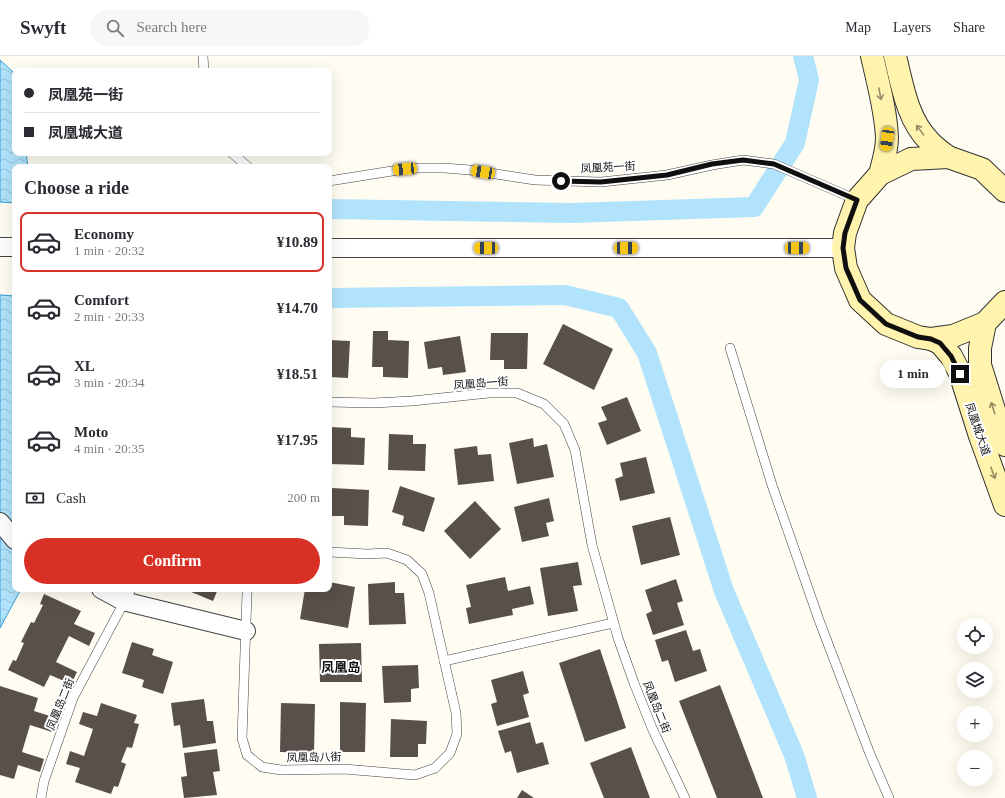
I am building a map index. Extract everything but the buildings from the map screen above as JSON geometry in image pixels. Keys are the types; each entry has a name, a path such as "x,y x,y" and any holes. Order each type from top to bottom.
{"main road":[{"path":"872,56 885,118 887,139 880,174"},
{"path":"895,56 904,94 914,122 928,140 948,157 982,169 1005,191"},
{"path":"948,157 911,159 880,174 857,200 845,233 843,248 846,268 860,300 886,324 918,337 931,339 953,336 985,323 1005,302"},
{"name":"凤凰城大道","path":"985,323 980,348 980,365 1005,445"},
{"name":"凤凰城大道","path":"931,339 940,343 951,356 960,374 980,436 1005,505"}],"street":[{"path":"0,247 12,248"},
{"path":"332,248 843,248"},
{"path":"0,522 12,536"},
{"path":"114,592 246,631"}],"lane":[{"path":"203,56 204,68"},
{"path":"235,156 245,164"},
{"name":"凤凰苑一街","path":"332,180 392,170 444,168 470,170 535,180 601,182 667,175 712,164 743,160 774,164 857,200"},
{"path":"730,348 772,485 819,620 870,754 889,798"},
{"name":"凤凰岛一街","path":"332,402 404,402 489,393 518,393 544,404 564,424 575,450 592,545 613,622"},
{"name":"凤凰岛八街","path":"248,592 242,738 248,755 262,767 281,770 344,769 415,775 435,768 450,753 457,734 456,713 429,593 422,574 407,560 387,552 367,554 332,552"},
{"name":"凤凰岛二街","path":"41,798 44,781 73,698 127,595"},
{"path":"444,661 613,622"},
{"name":"凤凰岛二街","path":"613,622 634,684 652,728 685,798"}],"water":[{"path":"0,60 12,71 12,156 26,156 28,164 12,164 12,203 0,202"},
{"path":"0,295 12,296 12,592 19,592 0,628"}],"waterway":[{"path":"332,209 572,213 754,207 795,143 809,80 803,56"},
{"path":"332,298 565,295 619,308 647,353 724,591 794,755 807,798"}],"district":[{"name":"凤凰岛","path":"341,667"}],"route":[{"path":"561,181 601,182 667,175 712,164 743,160 774,164 857,200 845,233 843,248 846,268 860,300 886,324 918,337 931,339 940,343 951,356 960,374"}]}
